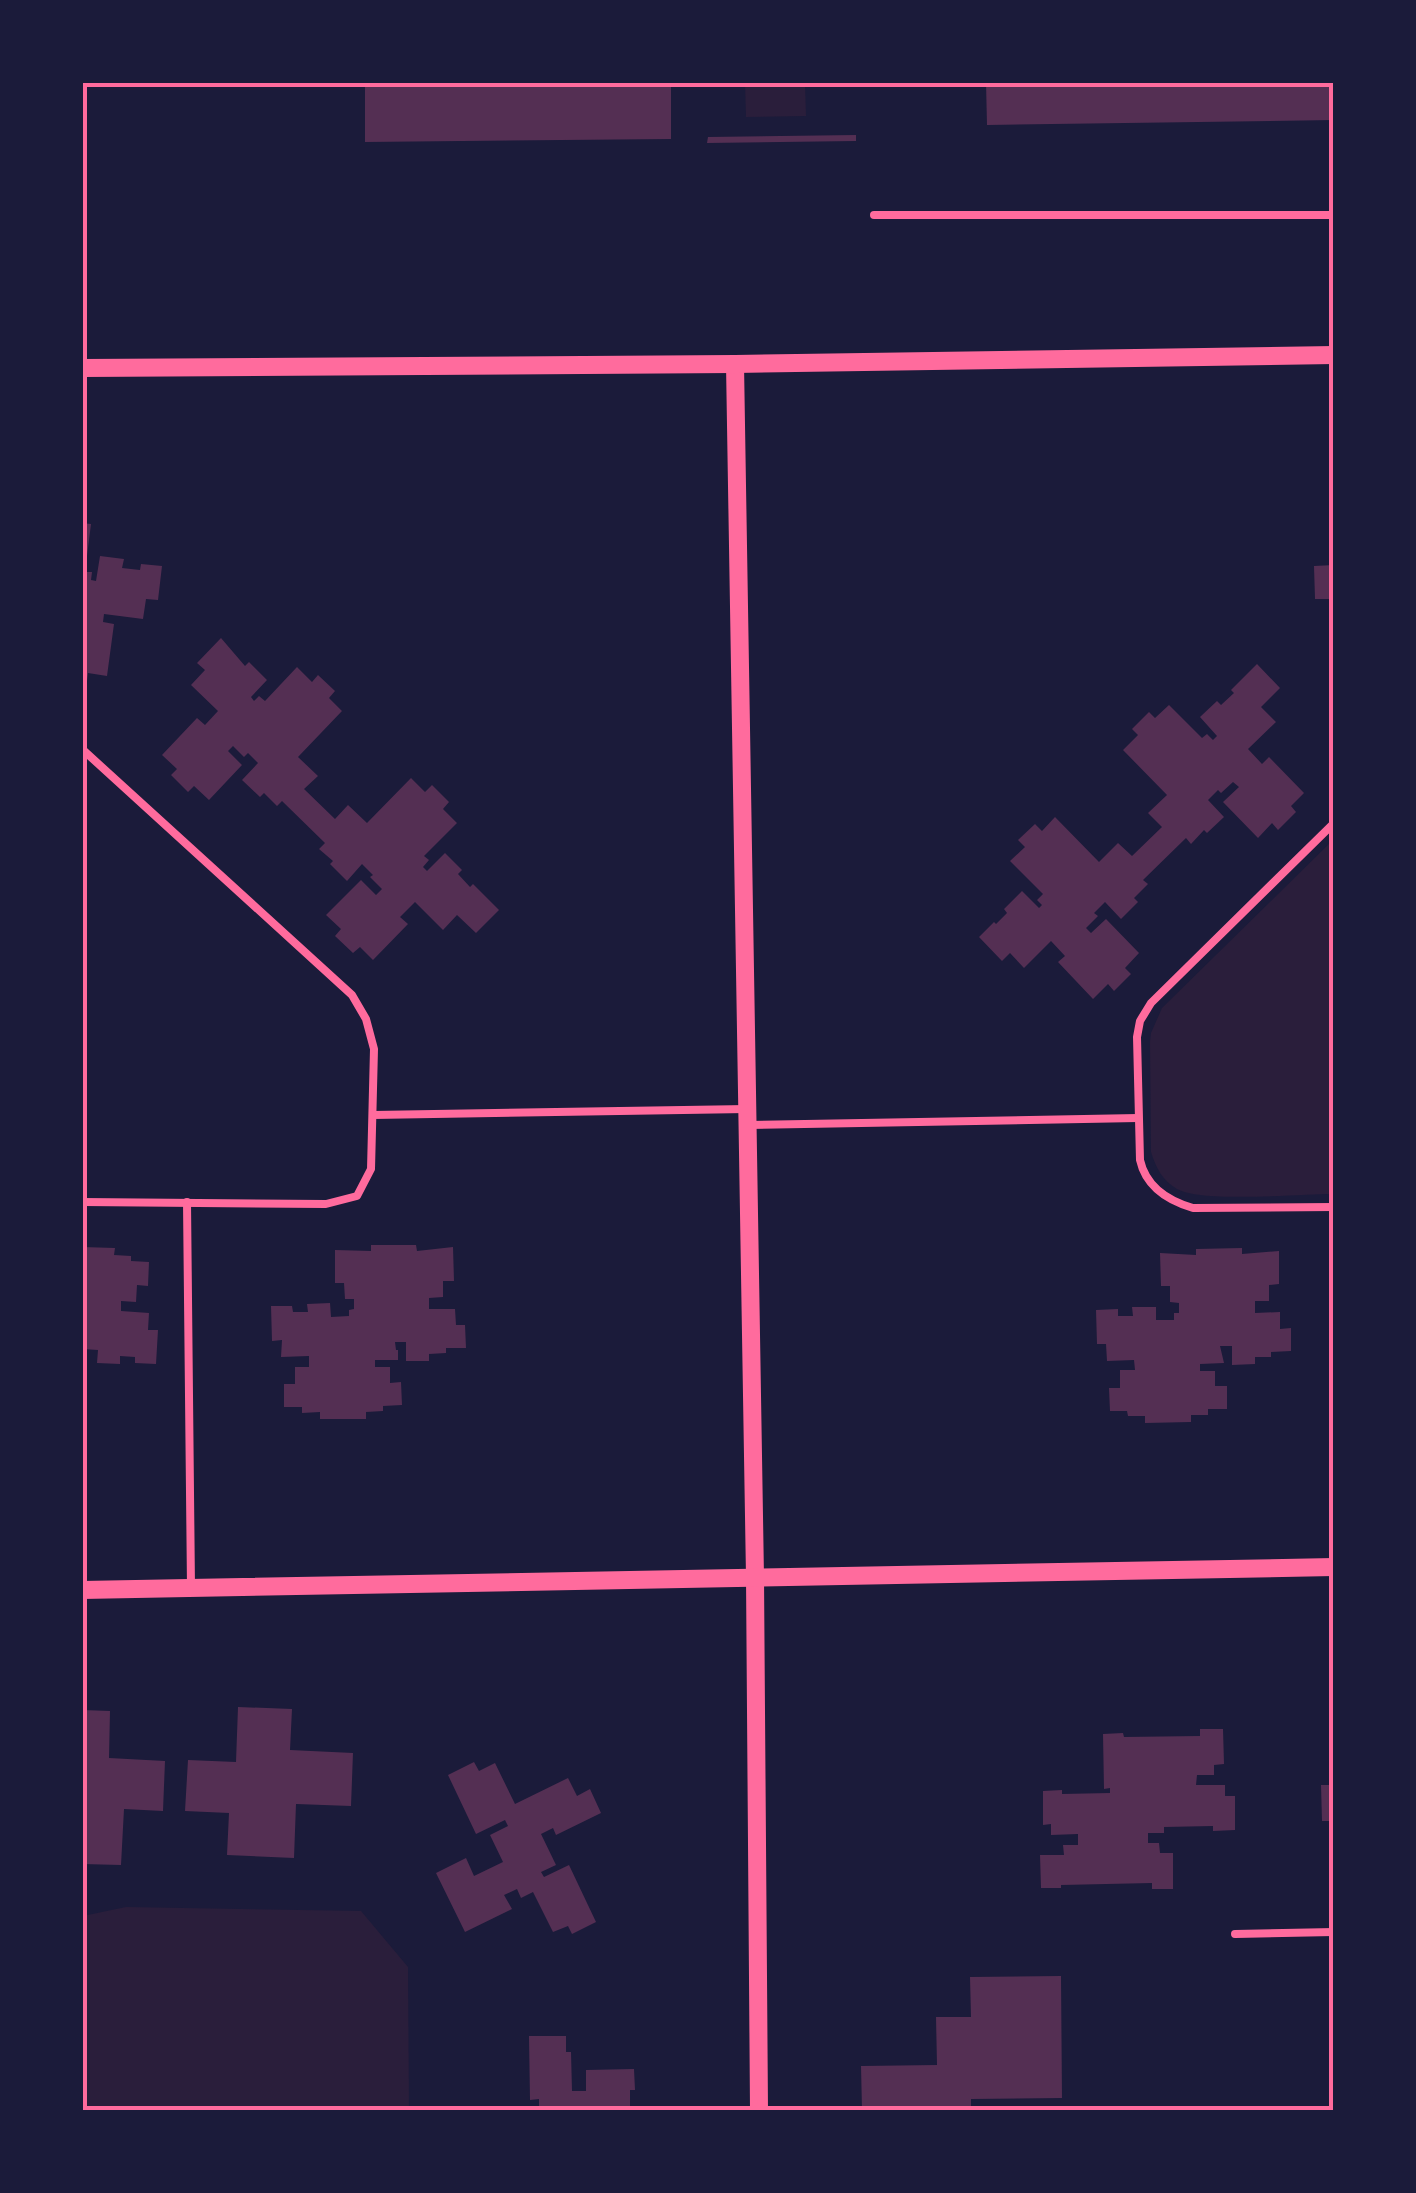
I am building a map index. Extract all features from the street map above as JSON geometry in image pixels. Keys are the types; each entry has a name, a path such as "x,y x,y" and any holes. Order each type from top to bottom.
{"street":[{"path":"82,368 735,364 1334,354"},
{"path":"735,364 760,2110"},
{"path":"82,1590 1334,1567"}],"lane":[{"path":"874,216 1334,215"},
{"path":"82,749 352,995 366,1019 374,1049 371,1168 357,1196 326,1204 82,1202"},
{"path":"1334,823 1145,1010 1137,1038 1138,1147 1142,1170 1157,1191 1174,1203 1193,1208 1334,1207"},
{"path":"373,1115 1138,1118"},
{"path":"187,1202 190,1588"},
{"path":"1235,1934 1334,1932"}],"shaded area":[{"path":"745,83 805,83 806,116 746,117"},
{"path":"1333,840 1333,1194 1229,1197 1177,1189 1160,1173 1151,1152 1150,1042 1162,1008"},
{"path":"126,1907 361,1911 408,1967 409,2110 83,2110 83,1916"}],"building":[{"path":"365,82 671,82 671,139 365,142"},
{"path":"986,82 1334,82 1334,120 987,125"},
{"path":"856,135 856,141 707,143 708,137"},
{"path":"82,523 91,524 85,572 92,572 91,580 96,581 100,556 124,559 122,568 140,570 141,564 162,566 158,600 146,599 143,619 104,614 103,622 114,624 107,676 88,673 87,681 82,681"},
{"path":"1334,565 1334,599 1315,599 1314,566"},
{"path":"221,638 245,666 249,662 267,680 251,697 254,701 259,696 265,701 297,667 312,682 318,675 335,691 329,698 342,711 298,757 318,776 304,789 335,819 348,805 367,823 411,778 425,792 432,785 449,802 443,809 457,823 424,856 429,860 423,867 427,871 445,853 462,870 458,874 470,887 473,884 499,910 476,933 457,915 443,930 415,902 400,917 408,924 373,960 360,947 353,953 335,936 341,929 326,915 361,880 376,895 382,889 362,864 347,881 319,849 325,843 282,801 277,806 242,780 258,763 233,746 228,751 242,765 209,800 194,786 188,792 171,775 177,769 162,755 197,718 205,725 218,711 191,685 205,670 197,663"},
{"path":"1257,664 1280,688 1261,707 1276,722 1248,749 1262,764 1269,757 1304,793 1291,806 1296,812 1278,830 1272,823 1258,838 1223,802 1239,787 1233,782 1221,793 1218,790 1208,800 1224,817 1191,844 1186,838 1143,880 1148,884 1134,898 1138,902 1121,919 1105,902 1086,928 1091,933 1106,919 1139,953 1125,968 1131,974 1114,991 1108,984 1093,999 1058,962 1065,956 1051,941 1024,968 1010,953 1002,961 979,937 1007,913 1004,909 1022,891 1039,908 1042,905 1037,900 1043,894 1010,861 1025,847 1018,840 1035,824 1042,831 1055,817 1099,862 1118,843 1132,856 1162,827 1148,813 1167,795 1123,750 1138,735 1132,729 1149,712 1155,718 1169,705 1202,738 1207,734 1213,740 1217,736 1200,717 1217,701 1221,705 1234,693 1231,690"},
{"path":"371,1245 416,1245 417,1251 453,1247 454,1281 443,1281 443,1297 429,1298 429,1309 455,1309 456,1325 465,1325 466,1348 446,1348 446,1353 429,1354 429,1361 406,1361 406,1342 395,1342 398,1360 375,1360 375,1367 390,1367 390,1383 401,1382 402,1405 366,1412 366,1419 320,1419 320,1412 302,1413 302,1407 284,1407 284,1384 295,1384 295,1367 309,1367 309,1356 281,1357 282,1340 272,1341 271,1306 292,1306 293,1312 308,1312 307,1304 330,1303 331,1317 349,1316 354,1299 345,1299 344,1283 335,1283 335,1250 371,1251"},
{"path":"82,1247 115,1248 114,1255 149,1262 148,1286 137,1285 136,1302 121,1301 121,1311 149,1313 148,1330 158,1330 156,1364 135,1363 135,1357 120,1356 120,1364 97,1363 98,1350 82,1349"},
{"path":"1242,1248 1242,1254 1279,1251 1279,1284 1269,1285 1269,1301 1255,1301 1255,1313 1280,1312 1280,1329 1291,1328 1291,1351 1255,1357 1255,1364 1232,1365 1232,1346 1220,1346 1224,1363 1200,1364 1200,1371 1215,1371 1215,1386 1227,1386 1227,1409 1208,1409 1208,1415 1191,1415 1191,1422 1145,1423 1145,1416 1110,1411 1109,1388 1120,1388 1120,1370 1135,1370 1134,1360 1107,1361 1106,1344 1097,1344 1096,1310 1118,1309 1118,1316 1133,1316 1132,1307 1156,1307 1156,1320 1174,1320 1179,1303 1170,1302 1170,1286 1161,1286 1160,1253 1196,1255 1196,1249"},
{"path":"238,1707 292,1709 290,1750 353,1753 351,1806 296,1804 294,1858 227,1855 229,1813 185,1811 188,1760 236,1762"},
{"path":"82,1710 110,1711 109,1758 165,1761 163,1811 124,1809 121,1865 82,1864"},
{"path":"1200,1729 1223,1729 1224,1764 1214,1765 1214,1775 1197,1775 1196,1785 1225,1785 1225,1796 1235,1796 1235,1830 1213,1831 1213,1826 1164,1827 1164,1833 1148,1833 1148,1843 1159,1843 1160,1853 1173,1853 1173,1889 1152,1889 1152,1883 1041,1888 1040,1855 1064,1855 1063,1845 1078,1845 1078,1834 1051,1835 1051,1824 1043,1825 1043,1791 1110,1793 1110,1788 1104,1789 1103,1734 1200,1736"},
{"path":"474,1762 479,1771 495,1763 515,1804 568,1778 577,1796 590,1789 601,1813 556,1835 553,1828 541,1834 556,1865 541,1872 544,1877 569,1865 596,1922 572,1934 568,1926 553,1932 533,1892 521,1898 517,1889 504,1895 512,1909 465,1932 436,1873 466,1858 474,1876 503,1862 490,1835 508,1826 505,1820 476,1834 448,1775"},
{"path":"1321,1785 1334,1785 1334,1821 1322,1821"},
{"path":"1061,1976 1062,2098 971,2099 971,2110 862,2110 861,2066 937,2065 936,2017 971,2017 970,1977"},
{"path":"529,2036 566,2036 566,2052 571,2052 572,2091 586,2091 586,2070 634,2069 635,2090 630,2090 630,2110 539,2110 539,2099 530,2100"}]}
